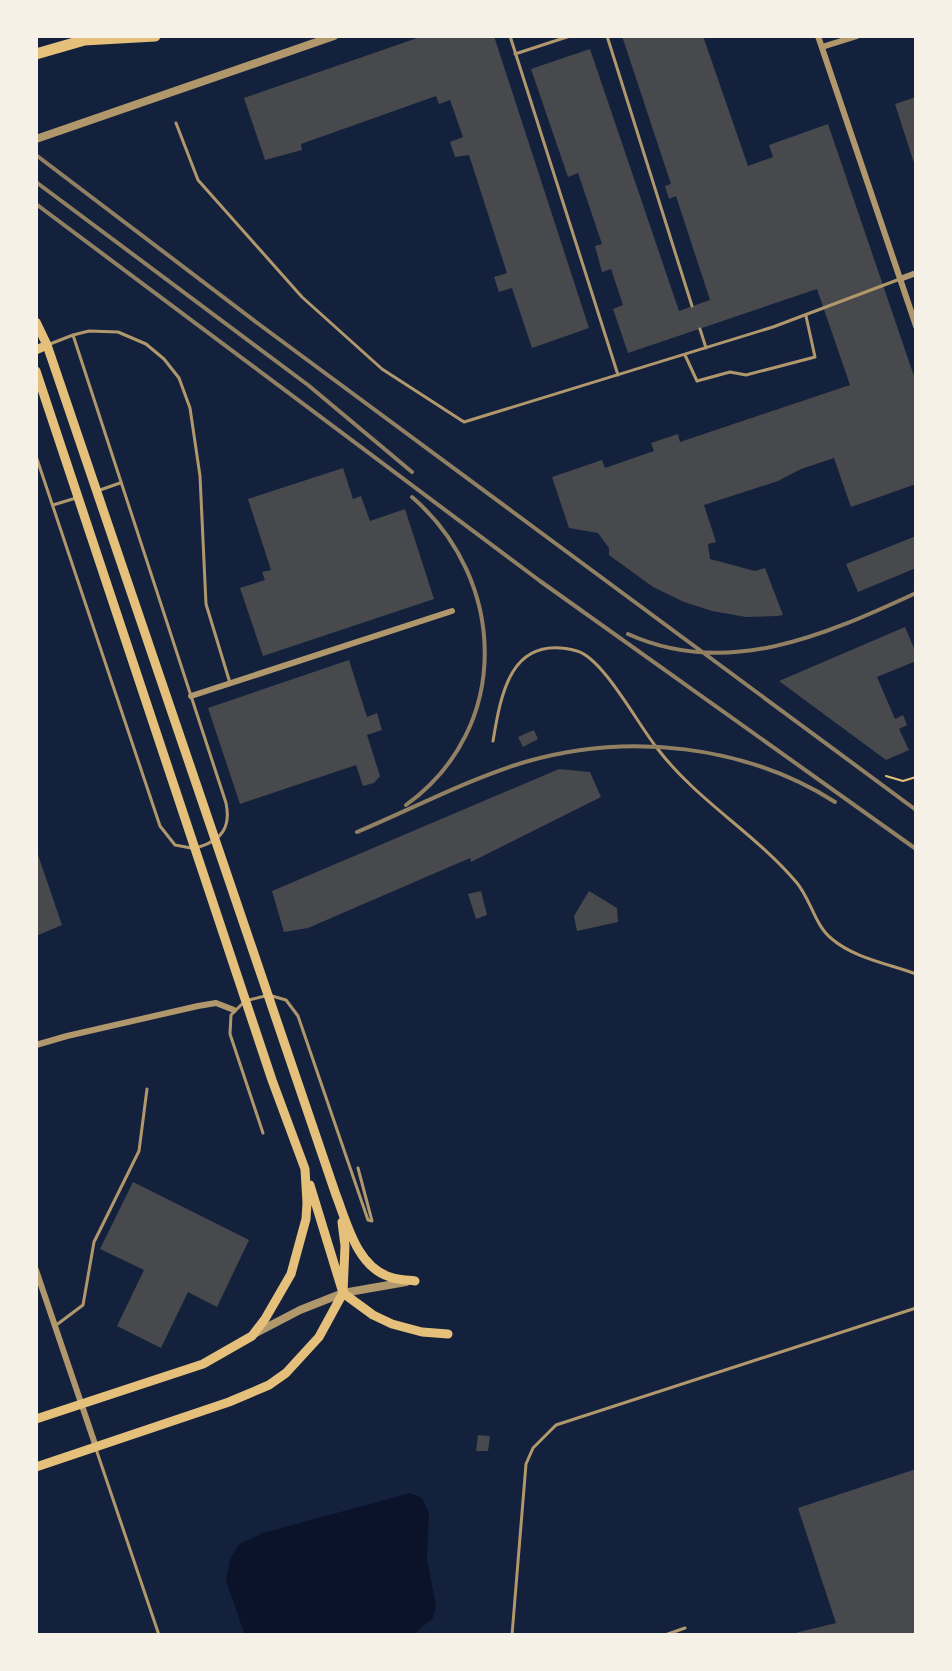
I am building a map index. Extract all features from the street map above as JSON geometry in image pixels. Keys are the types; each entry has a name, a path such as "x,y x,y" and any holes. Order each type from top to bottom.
{"highway":[{"path":"36,54 96,36"},
{"path":"84,40 155,36"}],"main road":[{"path":"36,322 47,345 336,1195 358,1250 368,1262 390,1278 415,1281"},
{"path":"36,350 47,345"},
{"path":"36,371 167,769 305,1169 343,1293 373,1315 392,1324 422,1332 448,1334"},
{"path":"76,497 97,491"},
{"path":"36,1419 203,1364 252,1336 291,1274 306,1219 305,1169"},
{"path":"36,1467 229,1402 269,1385 300,1361 319,1337 343,1293 345,1246 336,1195"}],"street":[{"path":"36,139 334,36"},
{"path":"818,36 916,326"},
{"path":"822,47 857,36"},
{"path":"900,279 916,273"},
{"path":"191,696 452,611"},
{"path":"36,1045 198,1006 216,1003 234,1010"},
{"path":"36,1270 96,1447"},
{"path":"252,1336 300,1310 343,1293 415,1281"}],"lane":[{"path":"510,36 619,376"},
{"path":"515,54 570,36"},
{"path":"607,36 692,306"},
{"path":"176,123 198,180 302,297 382,369 464,422 806,316 900,279"},
{"path":"685,355 697,381 730,372 746,375 815,357 806,316"},
{"path":"700,329 706,348"},
{"path":"47,345 89,331 118,332 146,344 164,359 179,378 190,408 200,476 206,604 230,683"},
{"path":"36,456 160,826 170,842 185,848 205,845 225,830 228,820 226,803 73,335"},
{"path":"97,491 120,483"},
{"path":"53,505 76,497"},
{"path":"493,741 498,709 509,675 518,663 541,650 578,651 595,662 663,757 796,882 819,924 833,940 857,953 916,974"},
{"path":"263,1133 230,1034 230,1020 234,1010 248,1001 272,996 286,1000 295,1010 368,1220 372,1221 358,1168"},
{"path":"55,1326 83,1305 94,1242 139,1151 147,1089"},
{"path":"512,1635 526,1464 533,1448 556,1425 916,1308"},
{"path":"96,1447 159,1635"},
{"path":"665,1635 685,1628"}],"path":[{"path":"886,776 903,781 916,777"}],"water":[{"path":"410,1493 422,1498 429,1513 427,1559 436,1605 433,1618 413,1635 245,1635 226,1581 230,1559 239,1544 263,1533"}],"building":[{"path":"423,36 494,36 589,328 532,348 512,288 499,292 494,277 507,273 469,155 455,157 450,142 463,137 450,100 439,104 436,96 301,144 302,150 265,160 244,98"},
{"path":"622,36 703,36 748,166 773,157 769,145 828,124 916,382 916,484 851,507 834,458 778,481 704,505 716,542 708,544 710,559 755,571 765,568 783,615 746,617 712,611 653,587 609,555 609,548 598,533 569,528 552,477 602,460 605,468 654,451 651,443 678,434 680,442 850,385 817,289 628,353 613,309 623,305 611,269 602,272 595,246 602,244 578,173 568,177 531,69 590,49 679,311 710,300 676,196 669,199 665,186 671,184"},
{"path":"916,97 916,166 915,166 895,104"},
{"path":"343,468 353,499 361,496 370,521 405,509 434,599 263,656 240,588 265,580 262,572 271,570 248,499"},
{"path":"916,536 916,568 858,592 846,564"},
{"path":"905,627 916,653 916,661 877,677 895,719 903,715 907,725 899,729 909,750 886,760 779,681"},
{"path":"349,660 367,717 377,713 382,730 367,735 380,776 374,783 363,786 356,765 240,804 208,708"},
{"path":"534,730 538,739 523,747 518,737"},
{"path":"559,769 590,772 601,797 471,862 470,858 308,928 284,932 272,891"},
{"path":"36,849 62,925 36,936"},
{"path":"481,891 487,915 476,919 468,894"},
{"path":"589,891 617,908 618,922 577,931 574,916"},
{"path":"133,1182 249,1240 217,1307 188,1292 161,1348 117,1326 144,1270 100,1249"},
{"path":"478,1435 490,1436 488,1451 476,1451"},
{"path":"916,1469 916,1635 787,1635 836,1623 798,1508"}],"railway":[{"path":"36,155 260,325 916,810"},
{"path":"36,182 308,385 412,472"},
{"path":"36,204 540,581 916,849"},
{"path":"406,805 441,773 465,736 480,695 485,653 480,610 466,569 443,531 412,497"},
{"path":"628,634 665,647 702,652 739,652 811,636 916,593"},
{"path":"357,832 504,769 564,753 604,748 645,746 725,756 763,767 835,802"}]}
